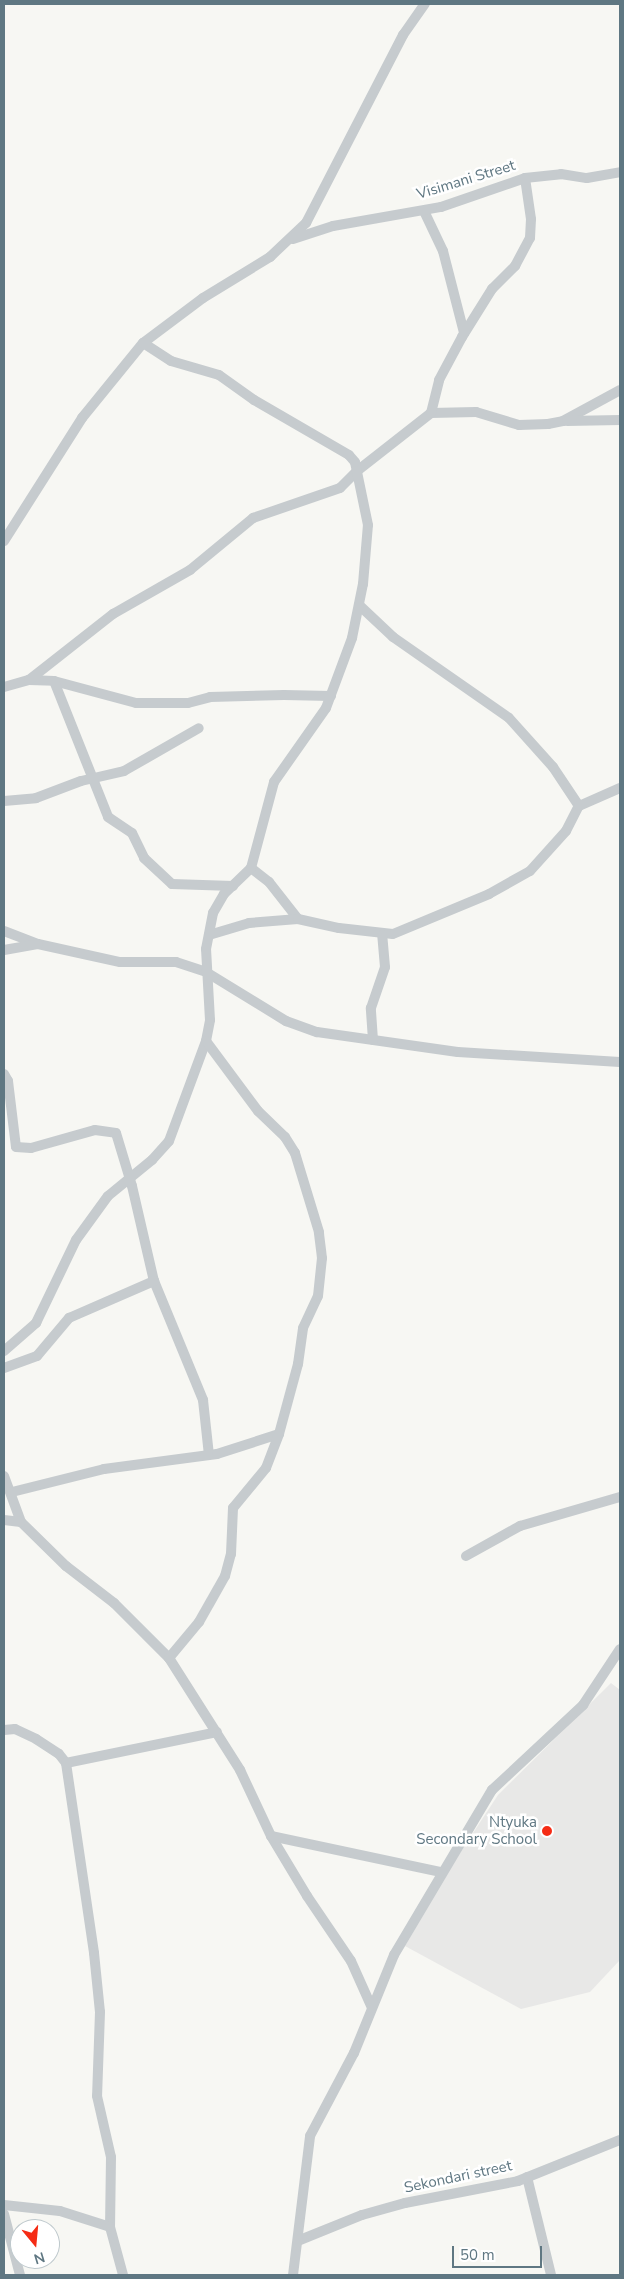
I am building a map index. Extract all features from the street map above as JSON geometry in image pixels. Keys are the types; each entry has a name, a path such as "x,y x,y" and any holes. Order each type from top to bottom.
{"street":[{"path":"4,541 82,418 143,343 203,298 292,239 306,223 403,35 425,4"},
{"name":"Visimani Street","path":"292,239 333,226 424,211 525,178 561,174 587,178 620,172"},
{"path":"30,680 112,614 190,570 246,522 268,511 336,490 357,471 431,413 442,374 464,333 492,289 515,266 530,238 532,219 525,178"},
{"path":"424,211 443,251 464,333"},
{"path":"4,1352 36,1324 76,1240 108,1196 128,1177 152,1160 169,1141 206,1040 210,1020 206,972 213,913 233,886 251,868 274,782 316,725 331,696 359,605 368,525 356,462 336,446 254,400 218,375 171,361 143,343"},
{"path":"563,421 620,390"},
{"path":"431,413 476,412 519,425 563,421 620,420"},
{"path":"359,605 393,637 509,718 553,767 579,806"},
{"path":"4,687 30,680 54,681 136,703 188,703 210,698 284,695 331,696"},
{"path":"54,681 77,734 90,778 108,817 132,833 144,858 169,882 233,886"},
{"path":"4,801 36,798 90,778 124,771 199,728"},
{"path":"209,934 249,923 298,920 382,935 413,926 489,894 530,872 566,831 579,806 620,788"},
{"path":"251,868 269,882 298,920"},
{"path":"4,931 38,944 120,962 176,962 206,972 286,1021 317,1032 458,1052 620,1062"},
{"path":"373,1040 371,1008 385,967 382,935"},
{"path":"4,950 38,944"},
{"path":"169,1658 199,1622 226,1576 231,1554 233,1508 266,1468 279,1434 298,1364 303,1328 318,1296 322,1258 319,1232 295,1153 285,1137 258,1111 206,1040"},
{"path":"4,1074 8,1081 16,1147 31,1148 95,1130 116,1133 154,1281 203,1400 209,1456"},
{"path":"4,1368 37,1356 69,1318 154,1281"},
{"path":"12,1492 89,1471 154,1460 187,1460 209,1456 279,1434"},
{"path":"4,1476 12,1492 21,1522 66,1566 114,1603 169,1658 240,1770 271,1836 331,1935 351,1962 372,2008"},
{"path":"466,1556 520,1526 620,1497"},
{"path":"4,1520 21,1522"},
{"path":"293,2275 300,2240 310,2136 354,2053 394,1955 441,1872 492,1790 584,1705 620,1648"},
{"path":"4,1730 15,1729 36,1739 60,1754 66,1763 94,1953 100,2012 97,2096 111,2157 110,2227 123,2275"},
{"path":"66,1763 217,1732"},
{"path":"271,1836 441,1872"},
{"name":"Sekondari street","path":"300,2240 362,2215 405,2203 527,2177 620,2140"},
{"path":"527,2177 552,2275"},
{"path":"4,2205 60,2211 110,2227"},
{"path":"4,2214 20,2275"}],"shaded area":[{"name":"Ntyuka Secondary School","path":"611,1683 620,1690 620,1960 590,1992 521,2009 405,1946 450,1868 498,1795"}],"place":[{"name":"Ntyuka Secondary School","path":"547,1831"}]}
